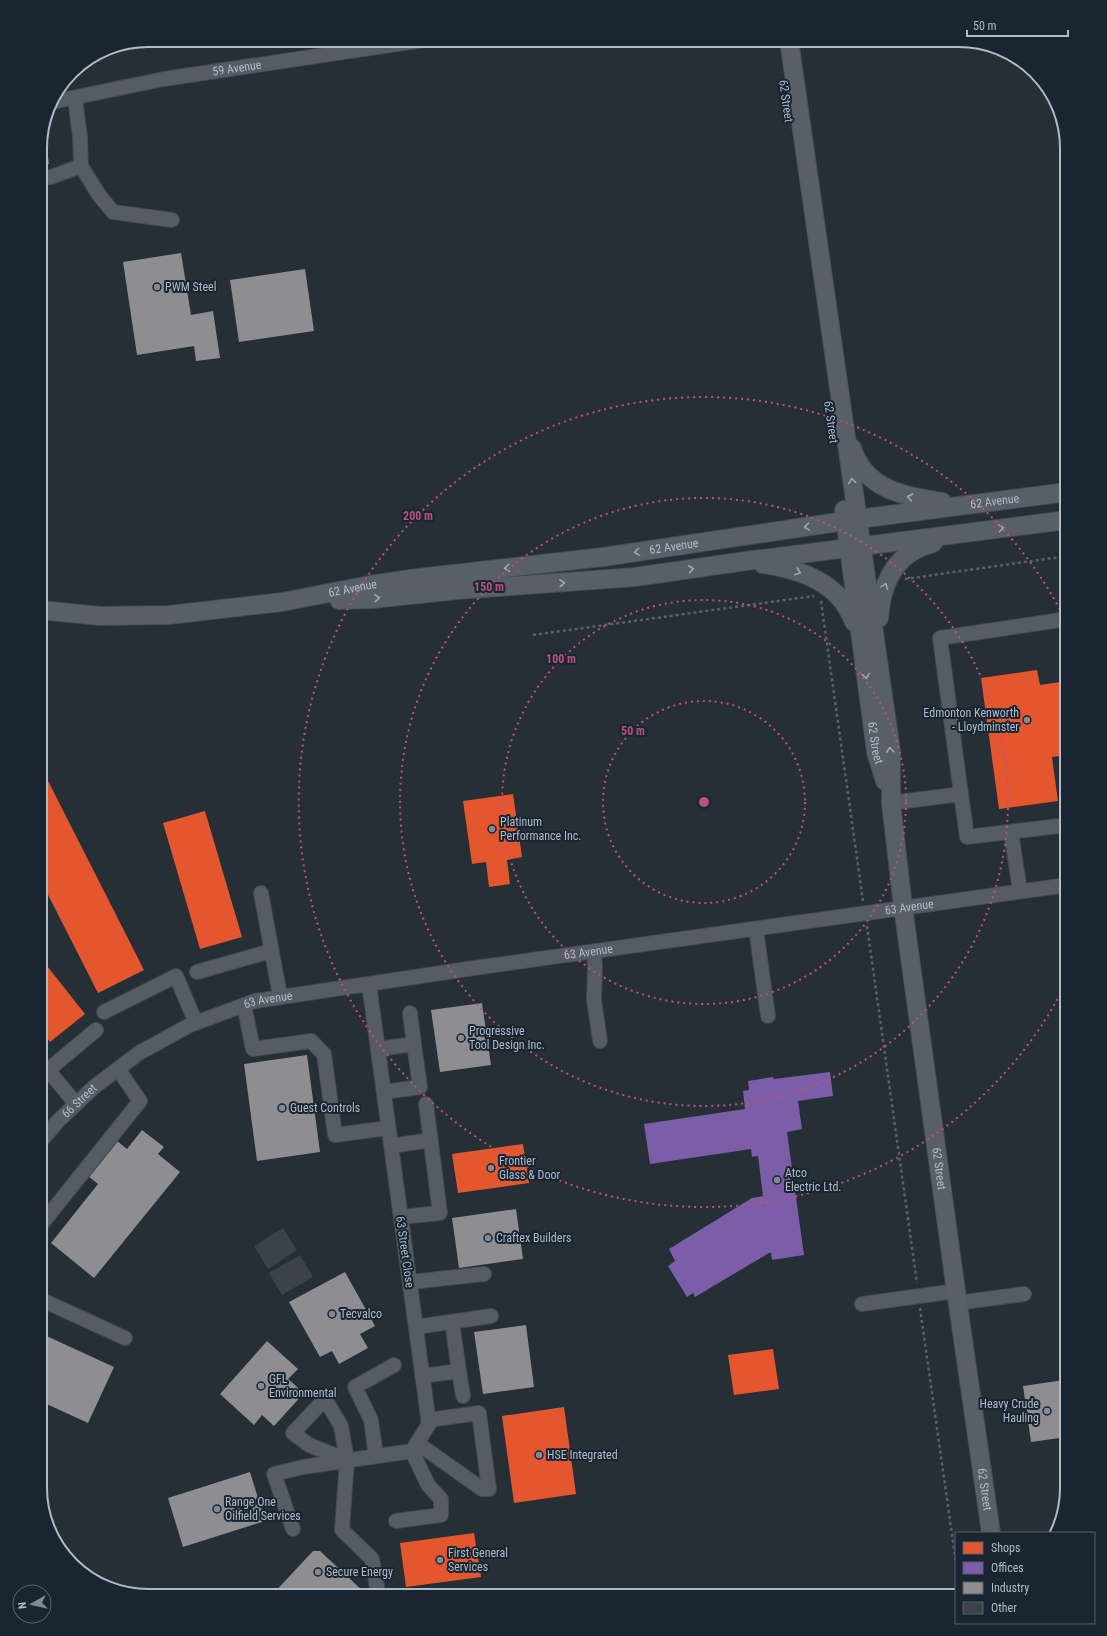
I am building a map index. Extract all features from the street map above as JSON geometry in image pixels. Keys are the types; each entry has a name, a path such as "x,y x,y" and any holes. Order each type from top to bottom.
{"main road":[{"name":"62 Street","path":"779,47 851,520 877,652 891,751 891,803 903,907 956,1297 991,1532"},
{"name":"62 Street","path":"790,47 842,412 851,520"},
{"path":"842,412 855,458 865,473 886,488 907,496 962,505"},
{"name":"62 Avenue","path":"47,611 100,616 169,615 282,602 370,585 603,557 851,520 1060,493"},
{"name":"62 Avenue","path":"282,602 372,599 457,590 607,580 1060,521"},
{"path":"877,652 880,602 890,574 904,558 916,549 962,534"},
{"name":"62 Street","path":"856,547 861,638 876,752 891,803"},
{"path":"746,561 790,569 824,584 844,601 861,638"}],"street":[{"name":"59 Avenue","path":"58,101 164,80 378,47"},
{"path":"75,98 80,136 81,166 99,195 113,212 172,220"},
{"path":"47,177 81,166"},
{"path":"1060,620 940,638 967,837 1060,826"},
{"path":"891,803 961,794"},
{"path":"1011,832 1020,891"},
{"name":"63 Avenue","path":"120,1067 155,1043 196,1023 244,1005 280,996 1060,886"},
{"path":"261,893 280,996"},
{"path":"756,928 768,1016"},
{"path":"197,972 271,951"},
{"path":"594,952 596,966 594,1000 600,1041"},
{"path":"104,1012 176,976 196,1023"},
{"name":"63 Street Close","path":"369,984 428,1420"},
{"path":"244,1005 253,1049 311,1041 324,1054 335,1135 388,1128"},
{"path":"384,1092 420,1087 410,1013"},
{"path":"47,1071 96,1030"},
{"path":"378,1049 414,1044"},
{"path":"47,1217 140,1101 120,1067"},
{"name":"66 Street","path":"47,1133 58,1120 94,1087 120,1067"},
{"path":"47,1076 76,1104"},
{"path":"401,1217 440,1213 426,1104"},
{"path":"391,1146 431,1140"},
{"path":"410,1282 484,1274"},
{"path":"862,1304 1024,1294"},
{"path":"47,1302 125,1338"},
{"path":"416,1327 491,1316"},
{"path":"452,1322 463,1396"},
{"path":"376,1456 371,1420 355,1387 394,1365"},
{"path":"422,1376 459,1371"},
{"path":"293,1529 274,1474 303,1467 376,1456 414,1447 429,1424 428,1420 479,1413 489,1489 482,1489 414,1447"},
{"path":"396,1522 441,1515 440,1499 428,1485 414,1447"},
{"path":"347,1460 342,1530 372,1559 377,1589"}],"path":[{"path":"902,579 1060,557"},
{"path":"533,635 813,596 818,598 821,601 863,897"},
{"path":"867,930 916,1280"},
{"path":"921,1311 955,1556"}],"building: Shops":[{"name":"Edmonton Kenworth - Lloydminster","path":"1037,670 1040,685 1060,682 1060,756 1052,757 1058,801 999,809 981,678"},
{"path":"47,779 144,970 98,993 47,893"},
{"name":"Platinum Performance Inc.","path":"513,794 522,857 507,860 510,884 489,887 486,862 472,864 463,801"},
{"path":"205,811 242,937 200,949 163,823"},
{"path":"47,966 85,1014 50,1042 47,1038"},
{"name":"Frontier Glass & Door","path":"523,1144 529,1183 458,1193 452,1154"},
{"path":"773,1349 779,1389 734,1395 728,1355"},
{"name":"HSE Integrated","path":"564,1407 576,1494 514,1503 502,1416"},
{"name":"First General Services","path":"474,1533 481,1577 406,1587 400,1543"}],"building: Offices":[{"name":"Atco Electric Ltd.","path":"830,1072 833,1096 798,1101 802,1129 787,1132 804,1255 772,1260 771,1253 769,1253 695,1297 693,1293 687,1297 668,1266 675,1261 669,1249 752,1198 763,1196 758,1156 752,1157 751,1149 650,1164 644,1124 745,1109 743,1091 749,1090 748,1081 773,1077 774,1079"}],"building: Industry":[{"path":"47,150 49,164 47,164"},
{"name":"PWM Steel","path":"181,253 191,315 213,311 220,358 196,361 194,346 137,355 123,262"},
{"path":"305,269 314,331 239,342 230,280"},
{"name":"Progressive Tool Design Inc.","path":"482,1003 491,1065 440,1072 431,1010"},
{"name":"Guest Controls","path":"307,1055 320,1152 257,1161 244,1064"},
{"path":"142,1130 164,1147 158,1154 180,1172 94,1278 51,1243 98,1184 88,1176 116,1140 127,1149"},
{"name":"Craftex Builders","path":"516,1209 523,1259 459,1268 452,1218"},
{"name":"Tecvalco","path":"345,1272 375,1326 360,1334 368,1348 339,1364 332,1351 320,1357 289,1302"},
{"path":"526,1325 534,1387 483,1394 474,1332"},
{"path":"47,1336 114,1367 88,1423 47,1404"},
{"name":"GFL Environmental","path":"267,1341 298,1369 288,1379 304,1393 274,1426 262,1415 254,1425 220,1394"},
{"name":"Heavy Crude Hauling","path":"1060,1381 1060,1438 1031,1442 1023,1386"},
{"name":"Range One Oilfield Services","path":"250,1472 265,1521 183,1547 168,1498"},
{"name":"Secure Energy","path":"313,1551 320,1551 361,1589 278,1589"}],"building: Other":[{"path":"283,1228 297,1250 268,1269 254,1246"},
{"path":"300,1255 313,1277 282,1295 269,1273"}],"place":[{"name":"PWM Steel","path":"157,287"},
{"name":"Edmonton Kenworth - Lloydminster","path":"1027,720"},
{"name":"Platinum Performance Inc.","path":"492,829"},
{"name":"Progressive Tool Design Inc.","path":"461,1038"},
{"name":"Guest Controls","path":"282,1108"},
{"name":"Frontier Glass & Door","path":"491,1168"},
{"name":"Atco Electric Ltd.","path":"777,1180"},
{"name":"Craftex Builders","path":"488,1238"},
{"name":"Tecvalco","path":"332,1314"},
{"name":"GFL Environmental","path":"261,1386"},
{"name":"Heavy Crude Hauling","path":"1047,1411"},
{"name":"HSE Integrated","path":"539,1455"},
{"name":"Range One Oilfield Services","path":"217,1509"},
{"name":"First General Services","path":"440,1560"},
{"name":"Secure Energy","path":"318,1572"}]}
